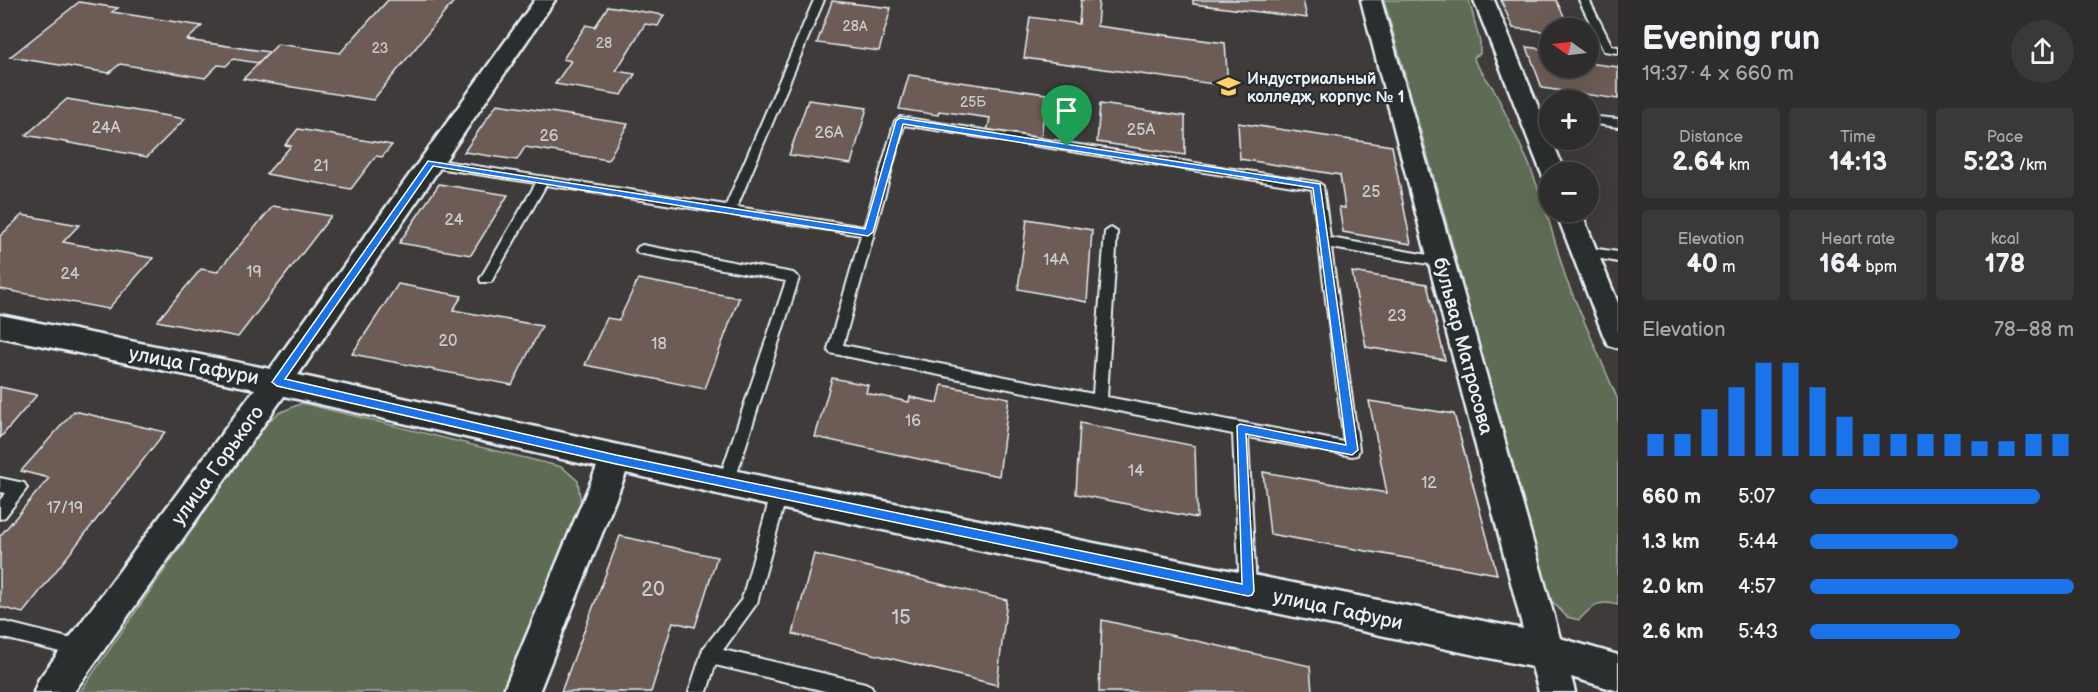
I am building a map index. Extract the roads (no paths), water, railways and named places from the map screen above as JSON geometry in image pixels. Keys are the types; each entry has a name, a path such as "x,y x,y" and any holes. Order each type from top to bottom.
{"street":[{"name":"улица Горького","path":"52,692 277,382 545,0"},
{"name":"бульвар Матросова","path":"1371,0 1557,692"},
{"path":"1484,0 1539,112"},
{"path":"1572,222 1618,337"},
{"name":"улица Гафури","path":"0,326 277,382 726,483 1546,652 1618,673"},
{"path":"520,692 616,459"}],"lane":[{"path":"730,210 819,0"},
{"path":"1584,0 1608,49 1618,50"},
{"path":"1599,120 1618,123"},
{"path":"900,121 1317,186 1324,242 1352,450 835,349 900,121"},
{"path":"431,163 868,232"},
{"path":"486,279 543,180"},
{"path":"1100,401 1111,232"},
{"path":"1324,242 1441,261"},
{"path":"642,250 792,278 726,483"},
{"path":"1584,252 1618,257"},
{"path":"1240,429 1248,591"},
{"path":"0,484 19,488 0,512"},
{"path":"698,692 709,655 748,603 779,494"},
{"path":"0,629 82,649"},
{"path":"709,655 865,692"}],"place":[{"name":"Индустриальный колледж, корпус № 1","path":"1229,87"}]}
